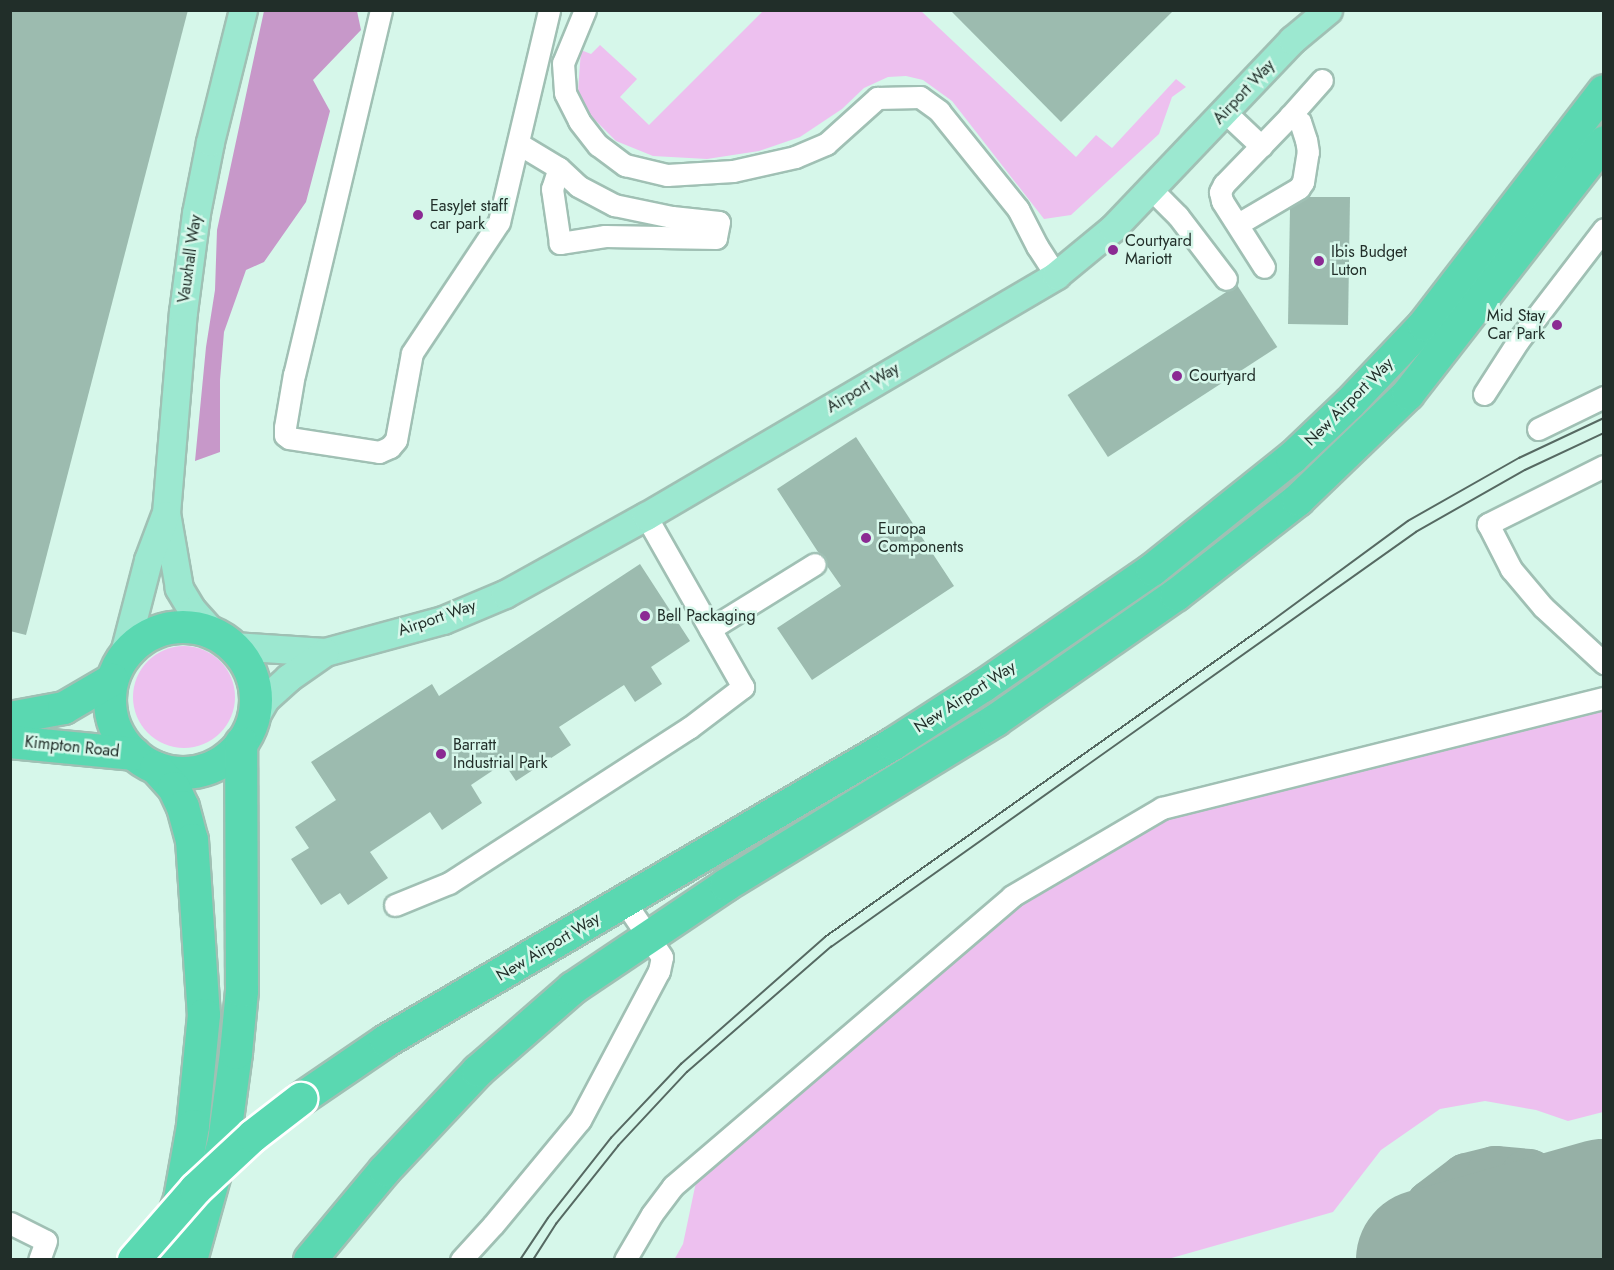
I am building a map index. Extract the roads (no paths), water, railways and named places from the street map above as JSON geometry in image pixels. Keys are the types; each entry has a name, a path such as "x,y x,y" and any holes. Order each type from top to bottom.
{"highway":[{"name":"New Airport Way","path":"134,1260 196,1189 253,1136 301,1099 386,1041 893,744 983,686 1152,570 1292,458 1350,403 1424,325 1604,91"},
{"name":"New Airport Way","path":"310,1260 385,1170 478,1071 573,988 726,885 996,720 1176,595 1298,500 1408,394 1604,142"},
{"path":"158,1260 180,1199 193,1126 204,1015 192,840 183,807 174,788 121,739 112,720 109,700 117,669 136,643 154,632 173,627 194,627 223,640 245,662 253,681 256,700 247,732 242,991 237,1043 224,1142 191,1260"},
{"name":"Kimpton Road","path":"16,741 117,669"},
{"path":"145,761 179,773 203,770 224,759 247,732"},
{"name":"Kimpton Road","path":"16,741 145,761"}],"main road":[{"name":"Vauxhall Way","path":"223,640 192,610 179,588 166,513 183,312 196,213 210,142 243,10"},
{"name":"Airport Way","path":"247,732 265,699 288,678 325,652 443,620 505,594 646,516 1056,275 1113,228 1292,40 1328,10"},
{"name":"Vauxhall Way","path":"117,669 148,560 166,513"},
{"name":"Airport Way","path":"223,640 325,652"}],"lane":[{"path":"381,10 294,375 285,427 285,435 289,438 379,452 390,447 396,440 412,352 499,222 549,10"},
{"path":"585,10 563,63 565,93 579,121 597,145 625,165 667,176 733,171 795,157 826,144 878,98 920,97 939,111 1018,209 1037,246 1056,275"},
{"path":"1263,267 1222,201 1220,192 1224,184 1322,80"},
{"path":"1225,112 1261,146"},
{"path":"1238,224 1299,188 1303,182 1308,152 1306,140 1300,122 1290,116"},
{"path":"519,144 559,168 578,186 614,205 672,217 719,222 716,238 605,236 560,243 552,189 559,168"},
{"path":"1151,189 1178,216 1226,279"},
{"path":"1484,394 1518,341 1604,229"},
{"path":"1538,429 1604,397"},
{"path":"1604,466 1488,524 1511,569 1544,607 1604,663"},
{"path":"395,905 449,883 688,728 743,687 646,516"},
{"path":"710,630 815,564"},
{"path":"626,1260 652,1214 673,1186 1012,896 1162,808 1604,698"},
{"path":"461,1260 580,1120 659,971 662,957 624,901"},
{"path":"10,1223 43,1250"}],"tram line":[{"path":"520,1260 548,1218 611,1138 681,1064 825,937 1265,626 1408,521 1519,458 1604,418"},
{"path":"533,1260 556,1224 618,1146 687,1072 831,947 1416,532 1525,470 1604,433"}],"place":[{"name":"EasyJet staff car park","path":"418,215"},
{"name":"Courtyard Mariott","path":"1113,250"},
{"name":"Ibis Budget Luton","path":"1319,261"},
{"name":"Mid Stay Car Park","path":"1557,325"},
{"name":"Courtyard","path":"1177,376"},
{"name":"Europa Components","path":"866,538"},
{"name":"Bell Packaging","path":"645,616"},
{"name":"Barratt Industrial Park","path":"441,754"}]}
